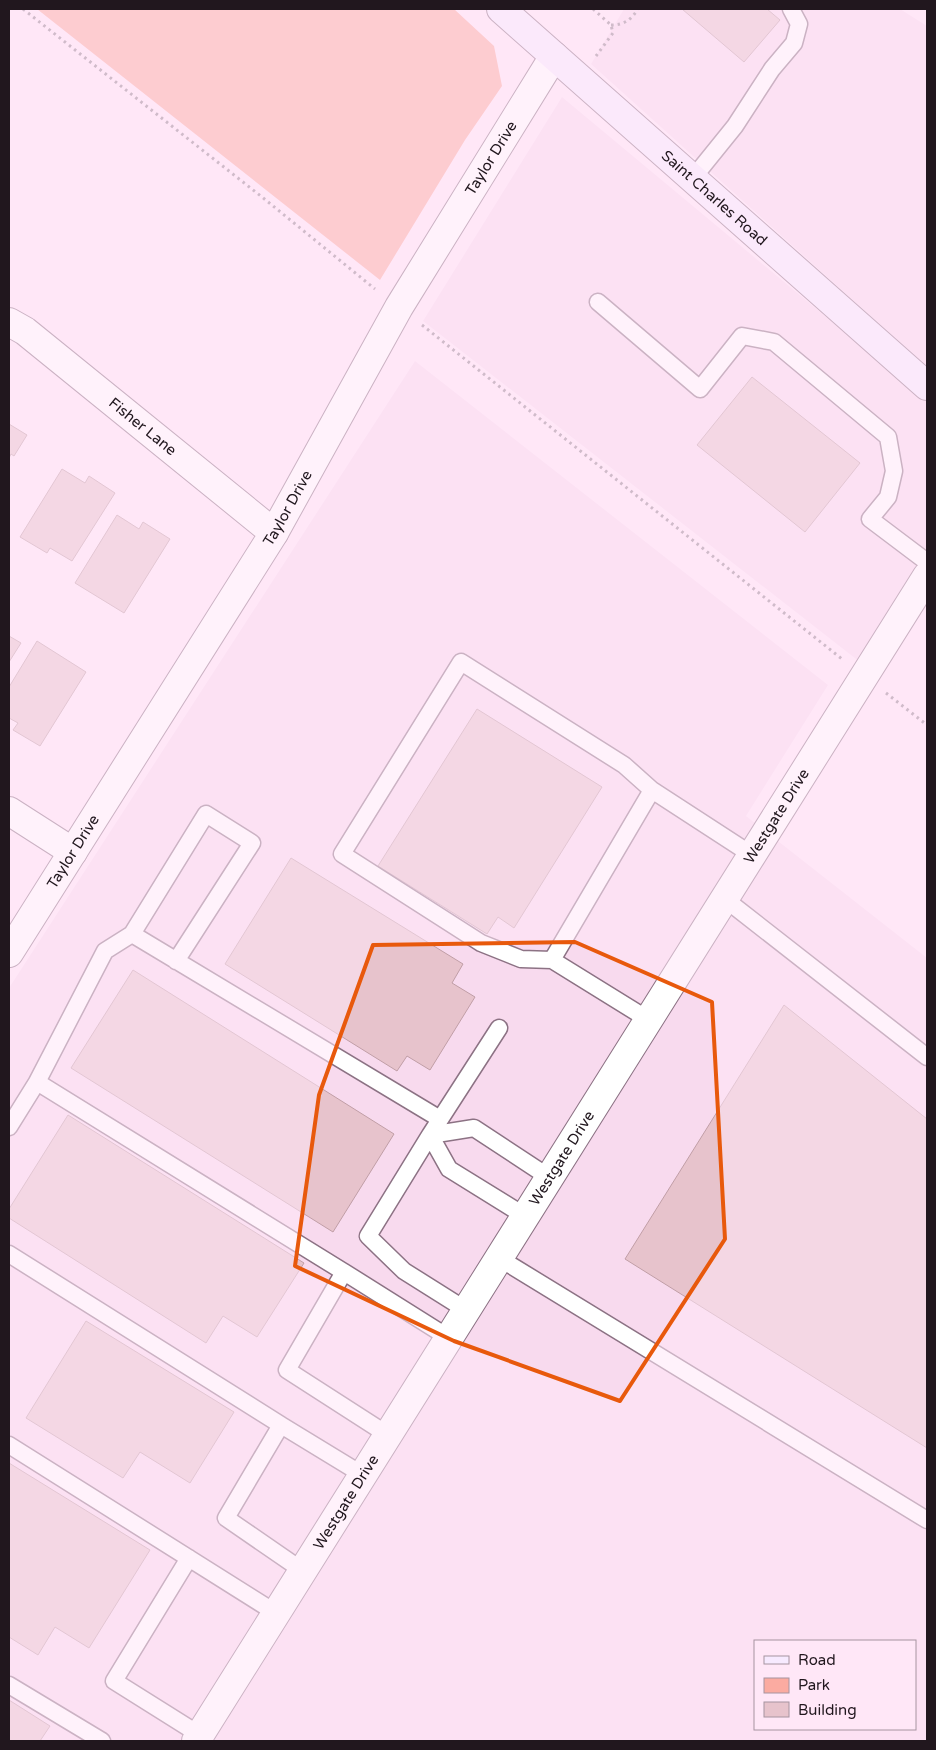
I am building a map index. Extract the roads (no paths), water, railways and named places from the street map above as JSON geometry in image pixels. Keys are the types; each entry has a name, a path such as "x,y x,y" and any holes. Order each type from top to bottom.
{"street":[{"name":"Saint Charles Road","path":"501,9 927,386"},
{"name":"Taylor Drive","path":"9,953 274,533 399,307 554,56"},
{"name":"Fisher Lane","path":"9,322 25,331 274,533"},
{"name":"Westgate Drive","path":"198,1738 927,576"},
{"path":"9,811 73,852"}],"lane":[{"path":"692,178 736,126 772,69 794,43 799,24 791,9"},
{"path":"598,302 700,389 742,336 774,342 888,437 894,471 888,497 870,520 927,562"},
{"path":"649,1020 552,960 521,959 481,943 342,854 461,662 624,765 652,790 752,855"},
{"path":"552,960 652,790"},
{"path":"9,1127 37,1082 105,951 132,934 206,814 252,842 176,961"},
{"path":"725,898 927,1057"},
{"path":"132,934 440,1119"},
{"path":"466,1310 404,1271 368,1236 440,1119 500,1028"},
{"path":"37,1082 449,1338"},
{"path":"430,1135 474,1128 550,1178"},
{"path":"430,1135 449,1169 525,1216"},
{"path":"9,1254 363,1475"},
{"path":"499,1258 927,1520"},
{"path":"344,1272 287,1370 388,1435"},
{"path":"281,1425 226,1518 303,1571"},
{"path":"9,1444 276,1613"},
{"path":"189,1558 114,1681 198,1738"},
{"path":"9,1685 102,1741"}]}
